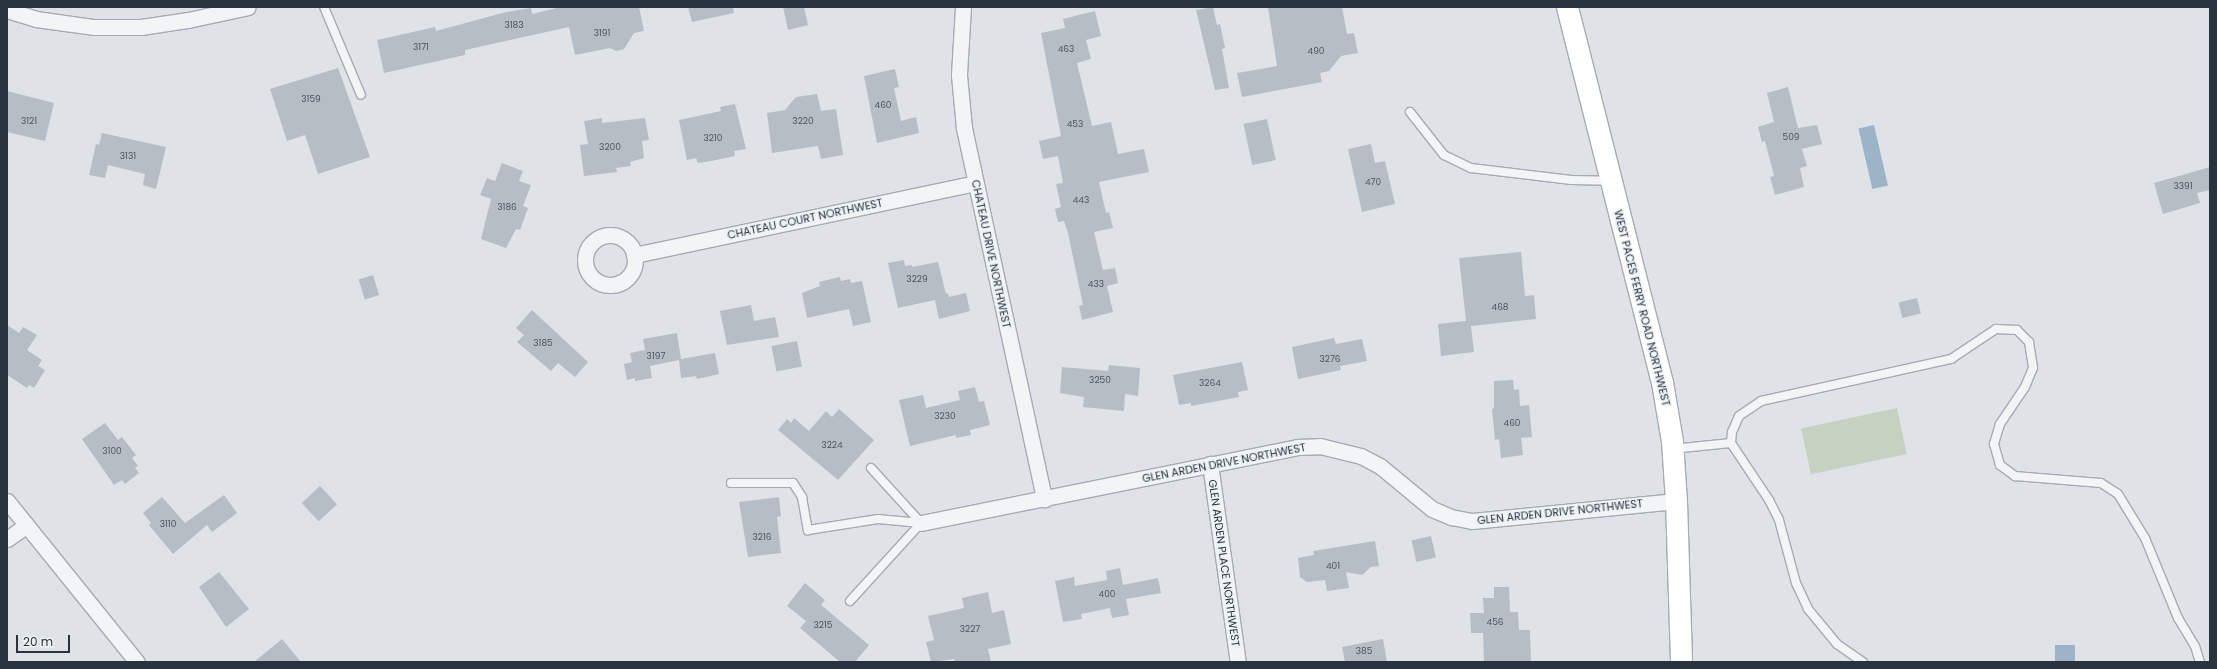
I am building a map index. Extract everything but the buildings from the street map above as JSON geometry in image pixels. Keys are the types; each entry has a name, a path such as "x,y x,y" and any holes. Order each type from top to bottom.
{"main road":[{"name":"WEST PACES FERRY ROAD NORTHWEST","path":"1567,7 1662,382 1672,449 1676,501 1681,662"}],"street":[{"path":"7,10 36,19 94,27 141,27 188,20 248,7"},
{"name":"CHATEAU DRIVE NORTHWEST","path":"963,7 959,75 964,128 1044,499"},
{"name":"CHATEAU COURT NORTHWEST","path":"634,255 975,183"},
{"name":"GLEN ARDEN DRIVE NORTHWEST","path":"921,523 1297,447 1339,448 1361,456 1380,466 1432,509 1451,517 1472,521 1676,501"},
{"name":"GLEN ARDEN PLACE NORTHWEST","path":"1210,464 1238,662"},
{"path":"7,501 137,662"},
{"path":"7,539 27,525"}],"lane":[{"path":"324,7 362,94"},
{"path":"1410,112 1444,155 1471,168 1570,180 1611,181"},
{"path":"1863,662 1837,644 1808,609 1796,583 1779,520 1769,500 1731,444 1732,432 1739,416 1757,403 1951,359 1996,329 2017,330 2029,342 2033,368 2025,387 2000,424 1994,444 2000,464 2015,476 2100,483 2118,494 2145,538 2178,618 2196,646 2200,662"},
{"path":"1672,449 1731,444"},
{"path":"871,468 921,523"},
{"path":"731,482 793,483 802,497 808,530 878,519 921,523"},
{"path":"850,601 921,523"}],"green space":[{"path":"1897,408 1907,454 1811,474 1801,428"}],"water":[{"path":"1874,125 1888,185 1872,189 1858,129"},
{"path":"2055,645 2075,645 2075,662 2055,662"}]}
